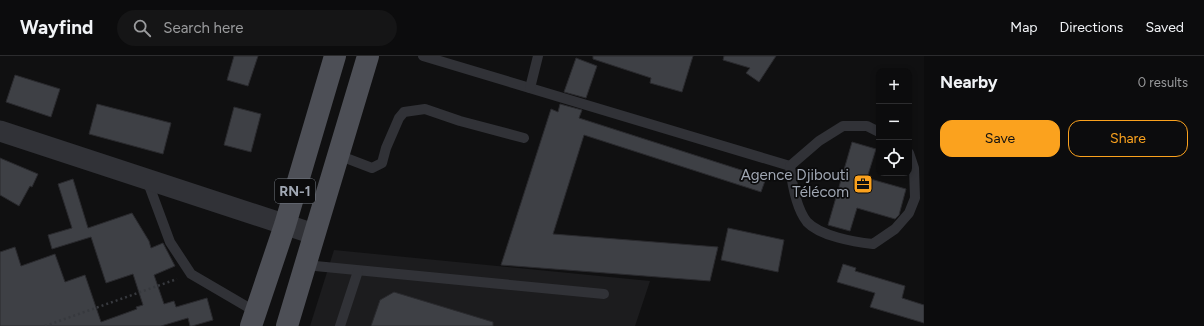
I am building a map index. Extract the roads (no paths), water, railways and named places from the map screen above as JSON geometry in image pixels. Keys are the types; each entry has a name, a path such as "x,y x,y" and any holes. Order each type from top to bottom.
{"main road":[{"name":"RN-1","path":"253,319 285,225 335,56"},
{"name":"RN-1","path":"287,326 368,56"}],"street":[{"path":"0,131 314,234"}],"lane":[{"path":"423,56 790,166"},
{"path":"530,88 538,56"},
{"path":"338,155 372,168 382,163 386,148 399,118 404,112 425,109 460,121 524,138"},
{"path":"790,166 819,141 843,126 867,126 876,130"},
{"path":"790,166 791,182 801,212 808,222 818,230 853,242 873,244 895,229 909,213 915,198 914,168 912,162"},
{"path":"147,180 170,242 191,274 253,319"},
{"path":"305,265 604,294"},
{"path":"340,326 358,271"}],"place":[{"name":"Agence Djibouti Télécom","path":"863,184"}]}
